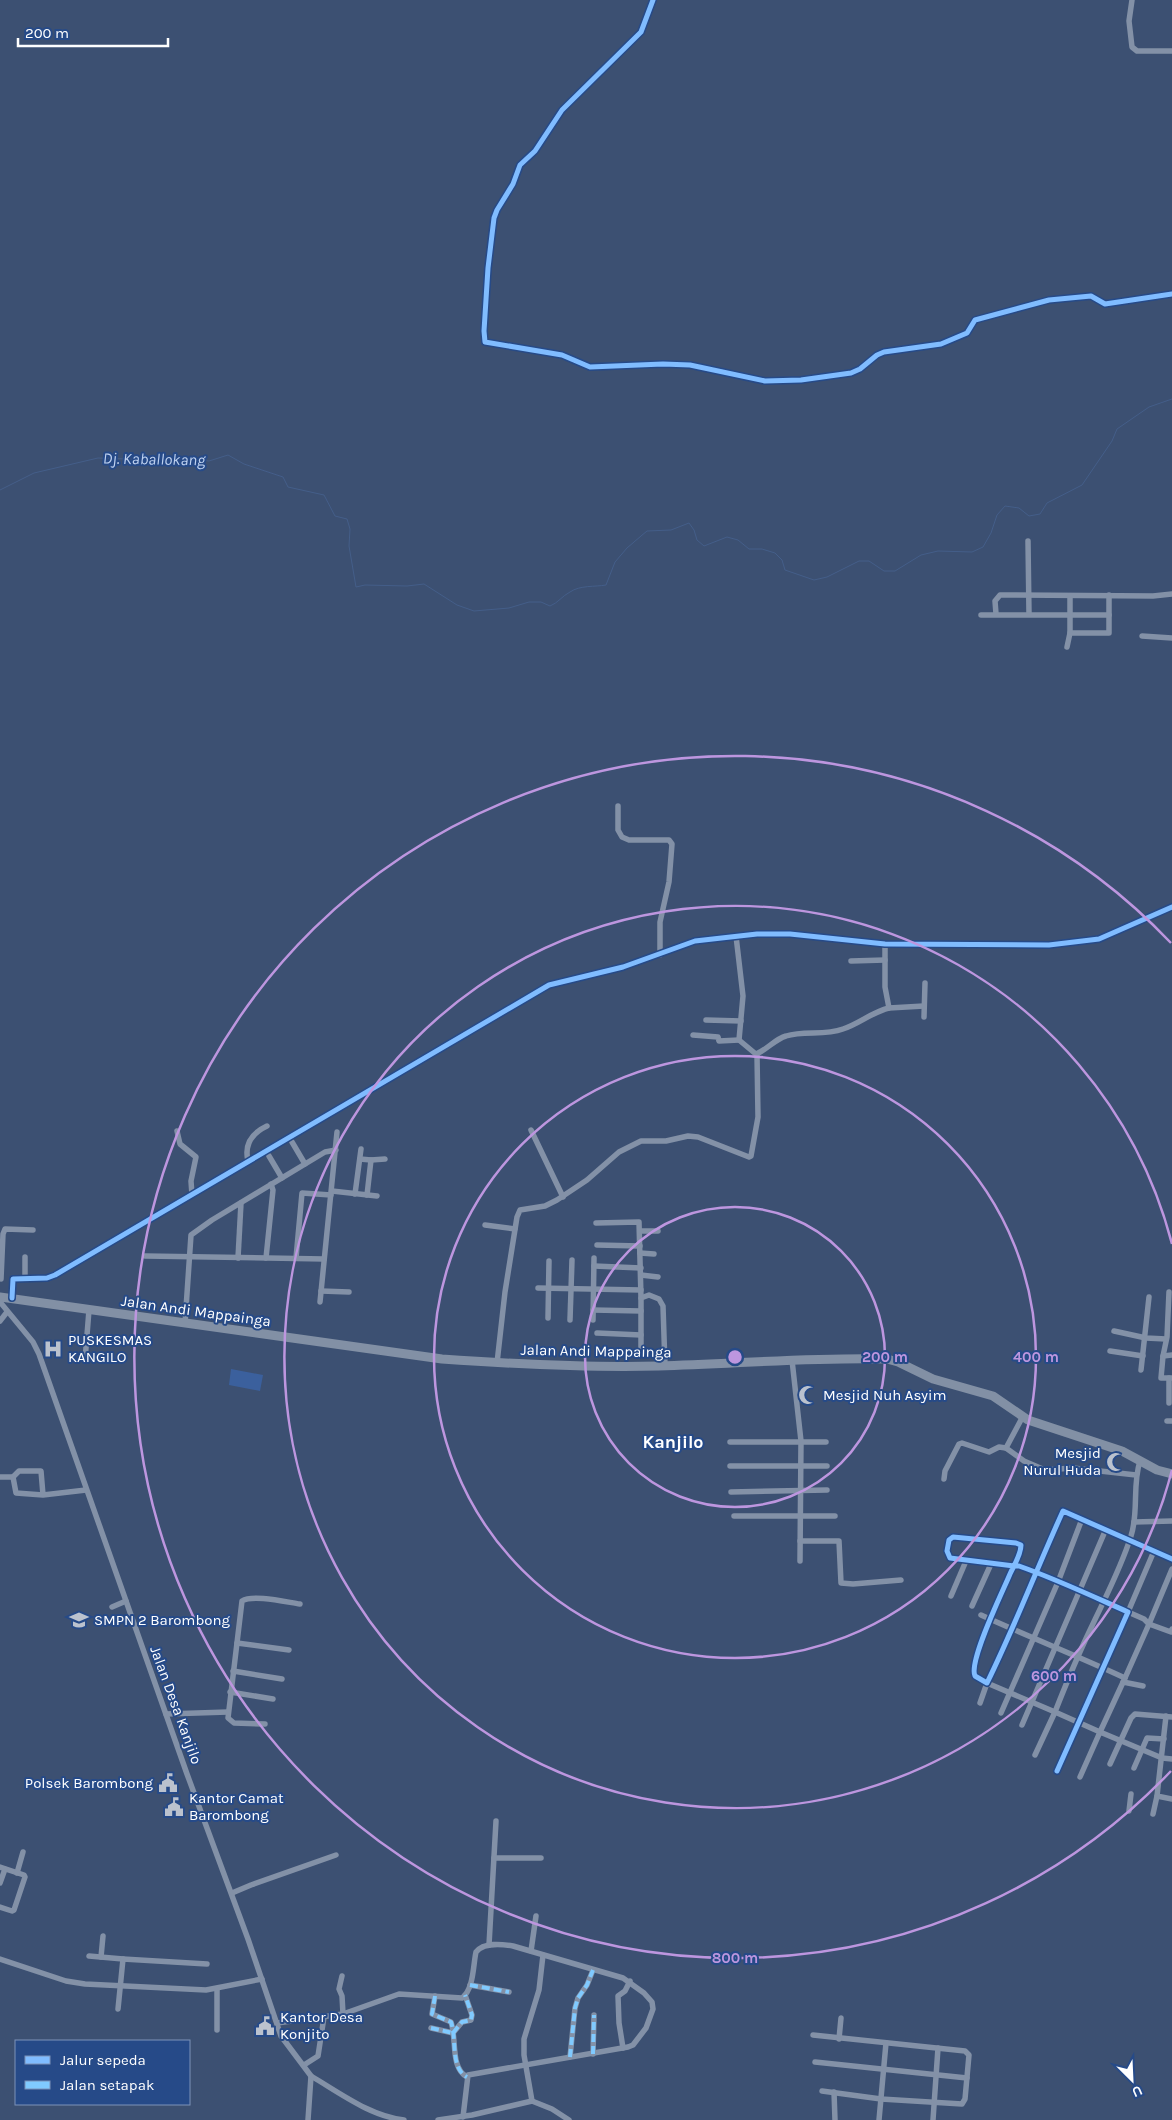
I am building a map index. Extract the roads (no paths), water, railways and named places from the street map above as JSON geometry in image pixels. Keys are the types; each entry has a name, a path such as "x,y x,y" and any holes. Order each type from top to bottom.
{"main road":[{"name":"Jalan Andi Mappainga","path":"0,1297 436,1359 497,1363 665,1366 887,1358 929,1377 993,1396 1022,1418 1122,1451 1157,1470 1172,1474"}],"street":[{"path":"653,0 641,32 562,110 535,151 521,163 513,184 497,210 494,218 488,268 485,342 562,355 590,367 672,364 699,367 761,381 801,380 855,371 876,356 886,352 941,344 967,333 975,320 1045,301 1091,296 1105,304 1172,294"},
{"path":"1132,0 1130,37 1134,50 1143,52 1172,51"},
{"path":"1028,541 1029,614"},
{"path":"996,614 995,601 1000,595 1153,596 1172,594"},
{"path":"1070,633 1109,634 1109,595"},
{"path":"1068,646 1070,596"},
{"path":"980,615 1108,615"},
{"path":"1142,636 1172,638"},
{"path":"618,806 618,830 622,837 629,840 670,840 672,844 669,882 660,922 660,955"},
{"path":"33,1230 2,1228 0,1279 54,1276 543,987 660,955 695,941 736,936 796,934 885,944 1019,946 1090,941 1106,937 1172,907"},
{"path":"736,936 743,996 739,1040"},
{"path":"885,944 885,987 889,1008"},
{"path":"851,961 885,960"},
{"path":"924,1017 925,984"},
{"path":"756,1054 767,1049 785,1036 832,1033 845,1029 876,1012 889,1008 924,1006"},
{"path":"706,1020 741,1021"},
{"path":"497,1363 505,1292 520,1210 545,1206 563,1197 587,1180 620,1152 637,1142 672,1140 693,1136 706,1138 738,1154 751,1156 758,1117 756,1054 739,1040 719,1041 718,1037 693,1035"},
{"path":"248,1161 246,1150 251,1138 256,1132 267,1126"},
{"path":"531,1130 563,1197"},
{"path":"177,1131 180,1144 196,1156 191,1181 192,1195"},
{"path":"320,1302 337,1132"},
{"path":"292,1142 305,1164"},
{"path":"355,1194 361,1149"},
{"path":"186,1323 191,1235 327,1151 336,1150"},
{"path":"269,1156 282,1178"},
{"path":"360,1159 385,1159"},
{"path":"367,1195 372,1160"},
{"path":"266,1258 273,1190 271,1184"},
{"path":"296,1258 302,1193 377,1196"},
{"path":"238,1258 241,1203"},
{"path":"596,1223 639,1222 641,1347"},
{"path":"485,1225 515,1229"},
{"path":"640,1231 658,1232"},
{"path":"597,1245 640,1246"},
{"path":"640,1253 654,1254"},
{"path":"145,1256 324,1259"},
{"path":"25,1258 25,1279"},
{"path":"593,1320 594,1258"},
{"path":"570,1320 572,1260"},
{"path":"548,1318 549,1261"},
{"path":"594,1266 640,1268"},
{"path":"641,1275 658,1277"},
{"path":"12,1279 12,1298"},
{"path":"538,1288 641,1290"},
{"path":"321,1291 349,1292"},
{"path":"1169,1403 1170,1378 1161,1378 1167,1337 1170,1292"},
{"path":"641,1298 648,1295 659,1299 663,1306 665,1366"},
{"path":"1141,1370 1149,1297"},
{"name":"Jalan Desa Kanjilo","path":"0,1302 33,1342 39,1354 277,2023 285,2043 311,2076"},
{"path":"86,1360 89,1310"},
{"path":"593,1310 641,1310"},
{"path":"0,1321 7,1312"},
{"path":"1114,1331 1146,1338 1166,1339"},
{"path":"597,1333 641,1335"},
{"path":"1110,1351 1143,1356"},
{"path":"1163,1356 1172,1355"},
{"path":"792,1360 801,1441 800,1561"},
{"path":"1006,1448 1022,1418"},
{"path":"730,1442 826,1442"},
{"path":"944,1479 945,1471 959,1444 962,1443 989,1452 999,1447 1006,1448 1024,1462 1045,1470 1074,1468 1136,1475"},
{"path":"1035,1755 1130,1540 1134,1522 1136,1475 1140,1461"},
{"path":"730,1466 827,1466"},
{"path":"0,1477 13,1477 19,1471 41,1471 43,1495"},
{"path":"13,1477 16,1493 43,1495 86,1490"},
{"path":"731,1492 827,1490"},
{"path":"980,1703 1063,1510 1172,1559"},
{"path":"734,1516 835,1516"},
{"path":"1001,1713 1058,1582 1082,1519"},
{"path":"1134,1522 1172,1521"},
{"path":"1022,1725 1106,1529"},
{"path":"1172,1629 1171,1632 1148,1624 1144,1619 1037,1573 1014,1566 966,1561 948,1557 947,1551 951,1537 1020,1544 1021,1550 1014,1566 990,1620 973,1670 975,1676 1010,1694 1142,1750 1162,1758 1172,1759"},
{"path":"800,1541 839,1541 841,1583 853,1584 901,1580"},
{"path":"1057,1771 1154,1551"},
{"path":"952,1596 966,1561"},
{"path":"972,1606 991,1564"},
{"path":"1080,1777 1172,1569"},
{"path":"265,1724 230,1722 228,1718 242,1601 246,1598 300,1604"},
{"path":"112,1607 126,1601"},
{"path":"981,1615 1103,1667 1124,1680 1143,1686"},
{"path":"237,1643 289,1650"},
{"path":"233,1671 282,1679"},
{"path":"230,1692 273,1699"},
{"path":"166,1714 228,1712"},
{"path":"1110,1764 1131,1718 1135,1714 1169,1716 1153,1814"},
{"path":"1134,1768 1148,1738 1164,1740"},
{"path":"1129,1811 1131,1794"},
{"path":"1157,1796 1172,1798"},
{"path":"489,1945 496,1821"},
{"path":"17,1872 23,1852"},
{"path":"232,1893 336,1855"},
{"path":"494,1858 541,1858"},
{"path":"0,1883 2,1868 17,1872 25,1877 14,1910 0,1907"},
{"path":"531,1951 536,1916"},
{"path":"101,1957 103,1936"},
{"path":"454,2033 462,2022 471,2020 472,2015 466,1995 470,1985 476,1952 480,1948 489,1945 507,1945 531,1951 630,1981 652,2002 653,2009 650,2021 631,2046 471,2074 467,2077"},
{"path":"532,2101 524,2039 538,1995 543,1955"},
{"path":"89,1956 207,1964"},
{"path":"0,1959 66,1981 85,1984 195,1990 217,1988 262,1979"},
{"path":"118,2009 122,1985 123,1959"},
{"path":"570,2058 576,2003 587,1985 593,1970"},
{"path":"342,1976 339,1991 342,1996 343,2014"},
{"path":"624,2048 618,2023 618,1996 625,1991 630,1981"},
{"path":"470,1985 509,1992"},
{"path":"217,1988 217,2030"},
{"path":"277,2023 343,2014 399,1994 458,1998 466,1995"},
{"path":"435,1996 432,2014 450,2021 454,2033 456,2066 461,2074 467,2077"},
{"path":"593,2054 594,2015"},
{"path":"304,2065 318,2056 324,2018"},
{"path":"839,2039 841,2018"},
{"path":"431,2028 454,2033"},
{"path":"813,2035 938,2048 967,2052 969,2055 963,2104 881,2099 822,2091"},
{"path":"879,2120 886,2043"},
{"path":"933,2120 938,2048"},
{"path":"814,2062 884,2071 967,2078"},
{"path":"308,2120 311,2076 362,2106 392,2118 404,2120"},
{"path":"463,2117 467,2077"},
{"path":"834,2092 835,2120"},
{"path":"438,2120 455,2119 532,2101 552,2108 569,2120"}],"waterway":[{"name":"Dj. Kaballokang","path":"0,490 34,473 98,458 209,461 228,455 244,464 283,477 288,487 324,495 335,516 347,519 350,529 349,546 356,587 365,585 407,586 424,584 457,605 474,611 509,608 529,602 541,602 550,606 574,590 583,587 606,585 615,562 627,548 647,531 671,530 689,523 694,530 697,540 704,546 727,537 738,540 749,549 762,549 775,553 782,560 785,570 814,580 827,577 859,561 869,561 884,571 895,571 921,555 938,551 972,552 983,547 991,533 997,515 1005,506 1019,508 1029,516 1040,514 1047,503 1082,485 1112,441 1117,429 1149,407 1172,399"}],"place":[{"name":"PUSKESMAS KANGILO","path":"53,1349"},
{"name":"Mesjid Nuh Asyim","path":"808,1395"},
{"name":"Mesjid Nurul Huda","path":"1116,1462"},
{"name":"SMPN 2 Barombong","path":"79,1620"},
{"name":"Polsek Barombong","path":"168,1783"},
{"name":"Kantor Camat Barombong","path":"174,1807"},
{"name":"Kantor Desa Konjito","path":"265,2026"}],"district":[{"name":"Kanjilo","path":"673,1442"}]}
